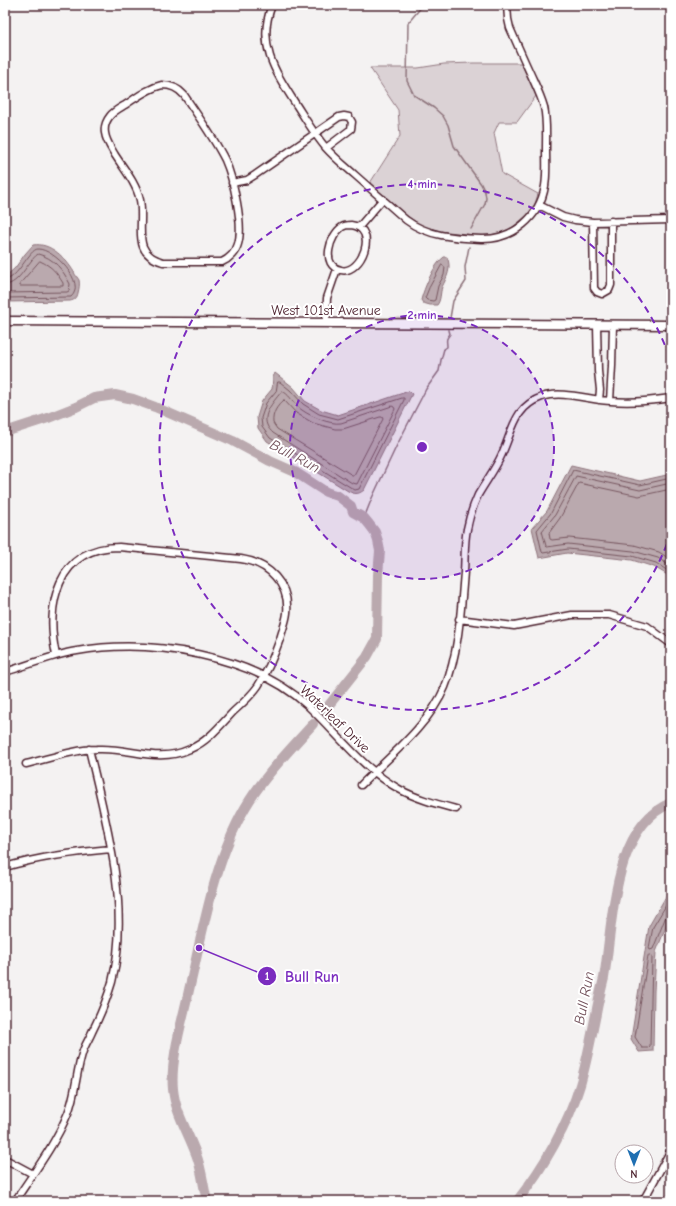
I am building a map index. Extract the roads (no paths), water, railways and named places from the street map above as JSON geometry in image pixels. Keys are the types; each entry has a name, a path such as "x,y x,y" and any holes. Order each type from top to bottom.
{"street":[{"path":"272,5 266,29 269,57 278,76 315,134 326,148 406,220 422,230 441,236 478,239 497,238 515,231 527,222 539,205 544,193 546,181 546,116 539,94 510,28 507,5"},
{"path":"167,85 177,89 184,95 222,155 228,167 232,183 238,209 239,236 238,244 233,254 226,260 218,262 163,262 151,257 142,247 138,193 107,142 104,132 109,117 152,88 167,85"},
{"path":"232,183 247,180 256,175 339,117 344,116 350,118 352,124 351,129 326,148"},
{"path":"359,227 383,199"},
{"path":"539,205 568,219 593,222 671,220"},
{"path":"593,222 593,285 595,290 602,294 609,290 611,285 611,221"},
{"path":"351,225 359,227 364,233 366,246 359,262 348,270 337,269 330,263 328,255 329,249 336,234 344,226 351,225"},
{"path":"326,323 327,298 337,269"},
{"name":"West 101st Avenue","path":"5,322 671,325"},
{"path":"597,325 600,390 599,400"},
{"path":"610,401 613,325"},
{"path":"361,784 421,725 432,711 450,675 454,659 459,620 465,537 469,519 478,494 501,457 516,418 524,408 530,403 546,396 563,394 610,401 640,402 671,398"},
{"path":"26,764 88,749 104,748 159,756 173,755 187,751 199,745 250,696 273,660 287,614 283,587 273,573 258,563 241,559 119,547 94,550 83,556 72,565 65,573 56,593 52,622 56,655"},
{"path":"459,620 514,626 572,616 609,616 647,626 671,644"},
{"name":"Waterleaf Drive","path":"5,672 56,655 87,649 114,647 184,652 251,670 277,683 300,698 374,772 388,782 407,793 456,809"},
{"path":"15,1201 51,1148 69,1112 77,1071 83,1050 106,1000 112,980 117,952 119,920 118,899 111,849 88,749"},
{"path":"5,867 56,855 111,849"},
{"path":"643,1201 671,1150"},
{"path":"5,1159 33,1174"}],"water":[{"path":"33,245 46,246 52,249 57,252 71,267 79,279 78,295 74,299 70,301 5,302 5,277 15,268"},
{"path":"447,257 449,269 442,287 440,299 437,305 423,303 421,300 424,289 433,271 440,260"},
{"path":"275,373 293,387 305,401 321,410 338,415 409,391 412,394 364,490 360,493 356,494 348,491 267,441 258,428 257,417 262,401 272,389 273,377"},
{"path":"571,465 640,481 671,474 671,577 654,567 632,560 567,553 539,558 532,528 547,511"},
{"path":"671,891 671,914 656,952 653,1051 639,1052 631,1039 649,926 665,898"}],"waterway":[{"path":"423,5 408,23 407,81 414,95 434,108 443,116 448,125 454,146 485,192 485,204 471,229"},
{"path":"450,318 453,301 466,281 465,267 469,247"},
{"path":"364,518 397,445 426,389 439,371 444,349 447,347 447,339 450,334 449,330"},
{"name":"Bull Run","path":"5,432 48,418 94,398 115,395 133,399 155,407 233,441 270,461 295,472 326,492 338,496 351,506 353,512 364,518 375,532 380,551 377,639 367,657 325,710"},
{"name":"Bull Run","path":"207,1201 198,1160 179,1114 174,1097 173,1065 175,1052 205,920 217,873 225,850 234,829 252,797 277,764 313,724"},
{"name":"Bull Run","path":"517,1201 536,1175 554,1146 569,1115 580,1085 604,978 614,905 619,879 626,855 637,833 652,815 671,803"}],"place":[{"name":"Bull Run","path":"199,948"}]}
